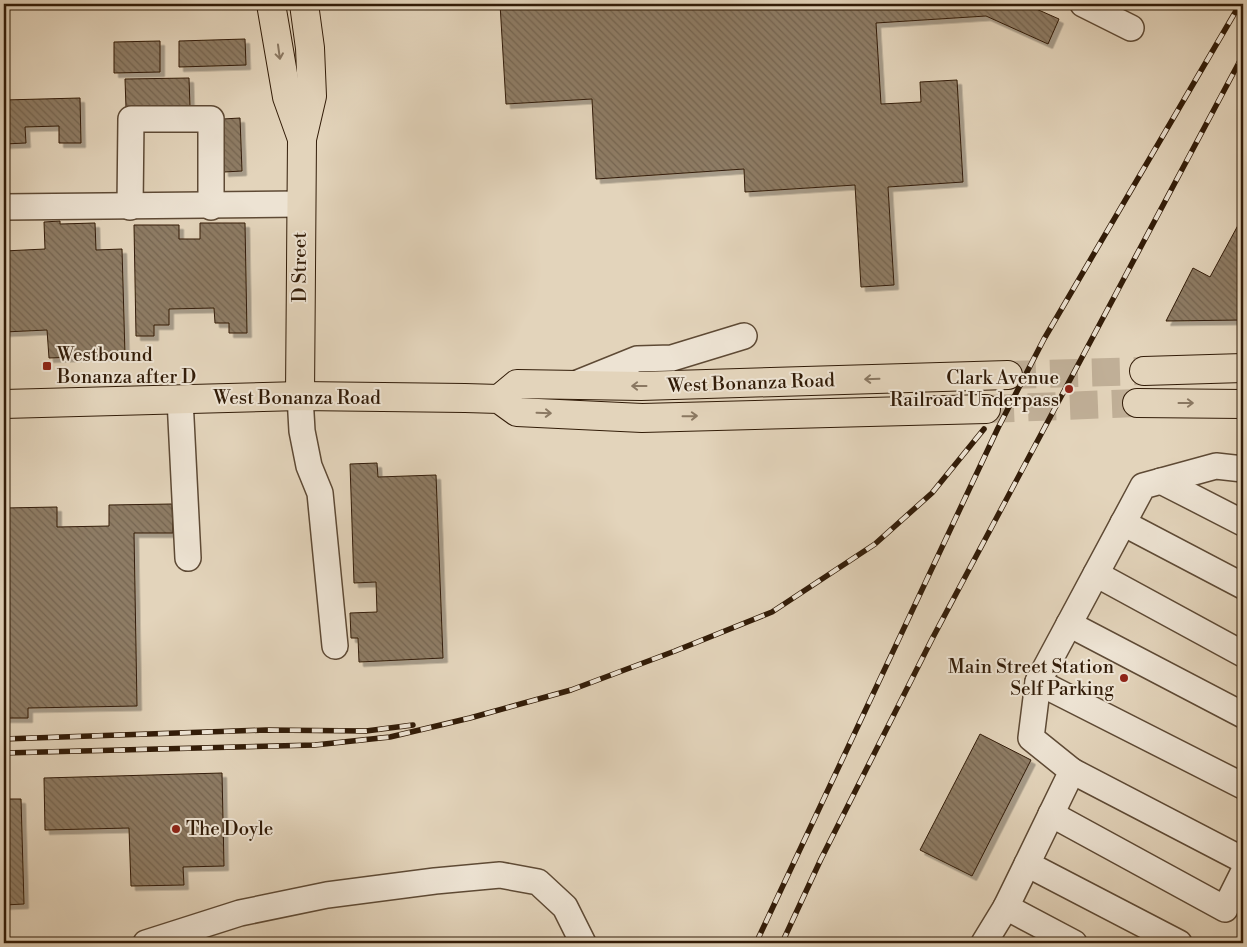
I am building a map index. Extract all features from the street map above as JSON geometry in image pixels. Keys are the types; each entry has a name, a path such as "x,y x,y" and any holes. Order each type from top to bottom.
{"main road":[{"name":"D Street","path":"271,4 287,97 302,139"},
{"name":"D Street","path":"300,396 302,139 312,96 310,48 304,4"},
{"path":"1144,371 1243,368"},
{"name":"West Bonanza Road","path":"500,399 517,384 679,385 1008,375"},
{"name":"West Bonanza Road","path":"4,404 300,396 500,399 517,412 642,418 986,409"},
{"path":"1137,403 1243,404"}],"street":[{"path":"1083,4 1131,28"},
{"path":"130,207 131,119 211,119 211,206"},
{"path":"4,207 300,204"},
{"path":"573,385 636,359 672,358 744,336"},
{"path":"300,396 302,432 309,466 320,493 335,646"},
{"path":"180,399 188,558"},
{"path":"1243,469 1216,466 1143,486 1038,682 1031,738 1072,771 1243,860"},
{"path":"1161,481 1243,523"},
{"path":"1123,523 1243,586"},
{"path":"1096,574 1243,654"},
{"path":"1069,624 1243,715"},
{"path":"1038,682 1243,786"},
{"path":"984,943 1006,908 1072,771"},
{"path":"1051,814 1225,909 1243,873"},
{"path":"1027,864 1179,943"},
{"path":"146,943 240,913 355,890 500,875 538,882 565,907 582,943"},
{"path":"1006,908 1074,943"}],"building":[{"path":"500,4 1025,4 1059,19 1048,44 986,16 876,23 881,104 921,102 920,82 957,80 963,182 888,187 894,285 861,287 855,185 745,192 744,169 596,179 592,99 506,104"},
{"path":"245,39 246,65 179,67 179,41"},
{"path":"160,41 160,72 114,73 114,42"},
{"path":"189,78 190,107 126,108 125,79"},
{"path":"80,98 81,143 59,143 59,126 25,127 26,143 4,144 4,100"},
{"path":"240,118 242,171 224,172 223,119"},
{"path":"1243,216 1243,320 1166,321 1193,268 1210,277"},
{"path":"60,221 60,224 95,223 96,250 122,249 125,355 49,358 47,330 4,332 4,251 45,249 44,222"},
{"path":"200,223 245,223 247,333 229,333 229,323 215,323 214,308 169,309 169,325 154,325 154,336 136,336 134,225 179,225 179,239 200,239"},
{"path":"377,463 378,477 436,475 443,658 359,662 358,638 351,638 350,613 377,612 376,582 354,583 350,464"},
{"path":"172,504 173,533 134,533 137,706 28,708 28,718 4,718 4,508 57,507 57,527 109,526 109,505"},
{"path":"980,734 1031,760 972,876 920,850"},
{"name":"The Doyle","path":"222,773 224,866 183,867 184,885 131,886 129,828 45,830 44,778"},
{"path":"4,799 21,799 24,904 4,905"}],"tunnel":[{"path":"1008,375 1144,371"},
{"path":"986,409 1137,403"}],"railway":[{"path":"756,943 998,428 1044,339 1240,4"},
{"path":"782,943 821,859 932,639 1243,55"},
{"path":"4,753 315,745 390,737 470,718 571,690 772,612 875,544 932,493 984,429"},
{"path":"4,739 266,730 366,731 413,725"}],"place":[{"name":"Westbound Bonanza after D","path":"47,366"},
{"name":"Clark Avenue Railroad Underpass","path":"1069,389"},
{"name":"Main Street Station Self Parking","path":"1124,678"},
{"name":"The Doyle","path":"176,829"}]}
